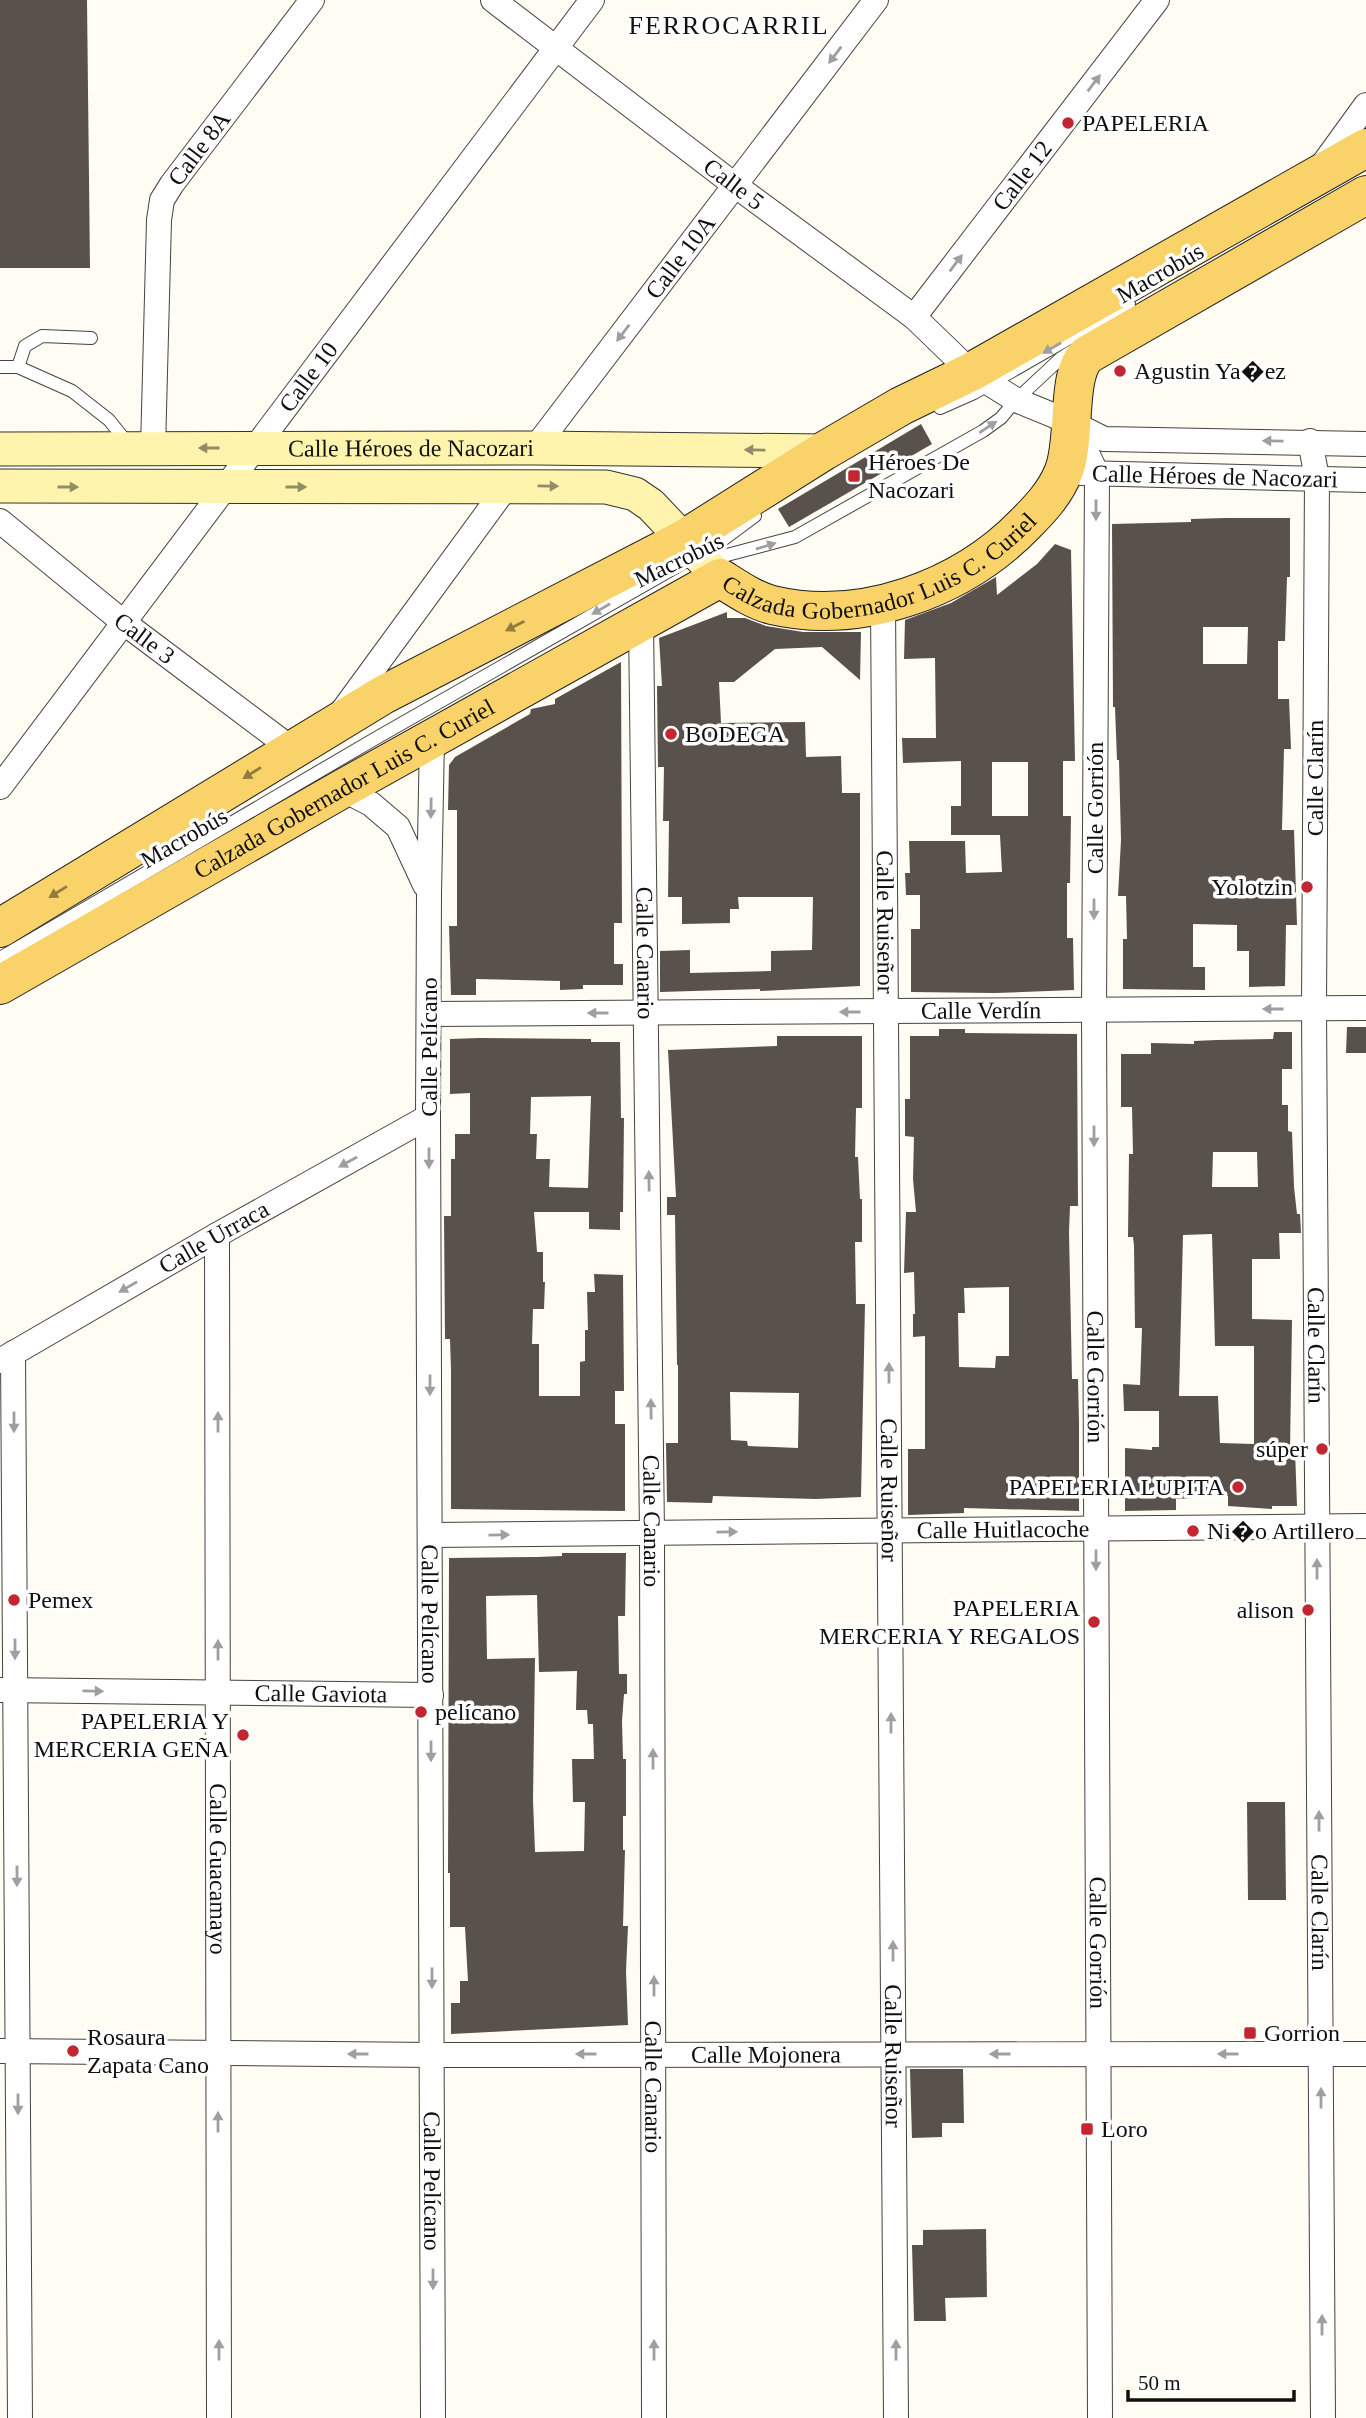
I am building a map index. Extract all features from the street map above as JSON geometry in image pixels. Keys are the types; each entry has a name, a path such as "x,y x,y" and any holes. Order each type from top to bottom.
{"main road":[{"name":"Calzada Gobernador Luis C. Curiel","path":"0,985 641,621 702,558 824,451 901,406 981,378 1366,148"},
{"name":"Calzada Gobernador Luis C. Curiel","path":"702,558 745,593 769,604 802,610 834,611 883,604 914,595 983,560 1014,535 1080,472 1072,422 1077,372 1083,359 1094,349 1366,195"},
{"name":"Calle Héroes de Nacozari","path":"0,449 535,448 824,451"},
{"name":"Calle Héroes de Nacozari","path":"0,486 606,487 623,489 650,505 702,558"},
{"name":"Calzada Gobernador Luis C. Curiel","path":"0,928 383,695 702,558"}],"street":[{"name":"Calle 8A","path":"142,448 162,200 312,0"},
{"name":"Calle 5","path":"492,0 736,186 914,317 981,378 1016,400"},
{"name":"Calle 10","path":"0,787 592,0"},
{"name":"Calle 10A","path":"535,448 876,0"},
{"name":"Calle 12","path":"914,317 1157,0"},
{"path":"1311,181 1366,105"},
{"name":"Calle Héroes de Nacozari","path":"1016,400 1072,422 1104,439 1366,443"},
{"name":"Calle Clarín","path":"1310,441 1317,478 1314,1009 1323,2418"},
{"name":"Calle Héroes de Nacozari","path":"1080,472 1366,480"},
{"name":"Calle Gorrión","path":"1080,472 1094,1010 1100,2418"},
{"path":"333,725 507,486"},
{"name":"Calle 3","path":"0,521 123,622 292,749"},
{"name":"Calle Ruiseñor","path":"883,604 896,2418"},
{"name":"Calle Canario","path":"641,621 648,1013 652,1533 654,2418"},
{"name":"Calle Pelícano","path":"432,740 428,1117 433,2418"},
{"name":"Calle Pelícano","path":"342,789 371,804 398,827 429,894"},
{"name":"Calle Verdín","path":"430,1014 1366,1008"},
{"name":"Calle Urraca","path":"7,1357 428,1117"},
{"name":"Calle Guacamayo","path":"217,1235 219,2418"},
{"path":"7,1357 9,2051 20,2418"},
{"name":"Calle Huitlacoche","path":"431,1535 1366,1526"},
{"name":"Calle Gaviota","path":"8,1690 431,1695"},
{"name":"Calle Mojonera","path":"9,2051 1366,2054"}],"lane":[{"path":"1259,241 1366,180"},
{"name":"Macrobús","path":"0,958 702,558 727,555 795,537 983,431 1001,418 1016,400 1061,358 1138,304 981,378 926,414"},
{"path":"18,367 25,346 42,336 91,338"},
{"path":"0,367 18,367 72,391 142,448"},
{"name":"Macrobús","path":"0,969 702,558 763,509"}],"building":[{"path":"0,0 87,0 90,268 0,268"},
{"name":"Héroes De Nacozari","path":"921,424 932,444 789,527 778,509"},
{"path":"1290,518 1290,577 1287,577 1285,641 1278,641 1278,699 1289,699 1291,749 1284,749 1282,830 1294,830 1297,925 1286,925 1285,986 1249,987 1249,951 1237,951 1237,925 1193,924 1193,967 1205,967 1205,990 1123,989 1123,939 1127,939 1126,896 1118,896 1121,840 1119,760 1113,707 1112,524 1191,522 1191,519","holes":["1203,627 1248,627 1247,664 1203,664"]},
{"path":"1055,544 1071,550 1075,761 1063,761 1063,816 1071,816 1067,938 1073,938 1074,990 911,992 911,929 920,929 920,895 906,895 905,873 910,873 909,841 965,841 966,873 1002,872 1000,835 951,835 951,806 961,806 961,761 903,763 902,738 936,738 935,658 904,659 905,620 951,603 996,577 997,595 1037,564","holes":["992,762 1028,762 1028,816 992,816"]},
{"path":"727,612 727,618 745,618 766,626 803,632 861,632 860,680 822,647 775,649 734,682 719,682 721,723 805,722 806,757 841,756 842,793 860,793 860,986 660,992 660,951 690,950 690,973 771,971 771,951 812,950 813,897 738,897 739,909 730,909 730,923 682,924 682,897 668,897 669,821 663,821 664,767 658,767 657,686 662,686 659,638"},
{"path":"621,662 622,923 614,923 614,964 623,964 623,985 583,985 583,989 560,990 560,981 476,979 476,995 451,995 449,926 457,926 457,810 448,810 449,765 455,757 530,714 531,709 555,704 555,699"},
{"path":"1347,1027 1366,1027 1366,1053 1346,1053"},
{"path":"939,1029 965,1029 965,1033 1077,1034 1078,1206 1070,1206 1069,1232 1072,1379 1078,1379 1079,1511 964,1508 964,1513 908,1515 908,1449 925,1449 925,1336 913,1337 914,1272 904,1273 906,1212 916,1212 913,1179 914,1137 905,1136 905,1099 910,1099 910,1036 939,1036","holes":["1009,1287 1009,1356 996,1356 995,1368 959,1367 958,1313 965,1313 964,1288"]},
{"path":"1274,1032 1292,1032 1292,1069 1282,1069 1282,1105 1288,1105 1288,1131 1292,1132 1294,1187 1301,1233 1279,1233 1280,1259 1252,1259 1252,1319 1292,1320 1290,1450 1295,1450 1297,1506 1272,1506 1272,1509 1228,1506 1228,1496 1176,1499 1176,1510 1125,1511 1125,1448 1152,1450 1152,1447 1159,1447 1159,1411 1124,1411 1123,1384 1140,1385 1142,1328 1135,1328 1134,1246 1133,1237 1128,1237 1129,1154 1133,1154 1132,1107 1121,1107 1121,1054 1151,1054 1151,1043 1194,1044 1194,1041 1273,1039","holes":["1213,1152 1257,1152 1258,1187 1212,1187","1212,1234 1215,1346 1254,1346 1254,1444 1220,1443 1218,1396 1179,1396 1183,1235"]},
{"path":"777,1036 862,1036 862,1108 856,1108 855,1157 858,1157 862,1199 862,1242 855,1242 856,1304 865,1304 861,1497 816,1499 713,1496 712,1503 667,1502 666,1443 678,1443 675,1215 667,1215 667,1197 676,1197 668,1050 777,1046","holes":["730,1392 799,1393 798,1448 748,1446 747,1441 731,1440"]},
{"path":"450,1039 591,1039 591,1042 620,1042 621,1118 624,1118 623,1212 620,1212 620,1230 589,1229 589,1212 534,1212 537,1252 543,1252 545,1282 544,1309 533,1309 532,1344 539,1344 539,1396 580,1396 580,1362 585,1361 585,1330 588,1330 587,1292 595,1292 594,1274 623,1275 624,1391 615,1391 615,1424 625,1424 625,1511 451,1509 451,1370 450,1339 445,1339 444,1216 451,1216 451,1159 455,1159 455,1134 470,1134 470,1093 450,1094","holes":["591,1096 588,1188 549,1187 550,1159 536,1159 537,1134 530,1134 531,1097"]},
{"path":"562,1553 626,1553 625,1616 618,1616 619,1674 627,1674 627,1694 624,1694 622,1721 623,1759 626,1759 623,1926 628,1926 628,2025 451,2034 451,2003 460,2003 460,1981 468,1981 465,1927 450,1927 449,1558 562,1556","holes":["537,1595 539,1672 577,1671 576,1710 587,1710 588,1724 593,1724 594,1759 572,1759 573,1802 585,1802 584,1851 535,1852 535,1658 487,1659 486,1596"]},
{"path":"1247,1802 1285,1802 1286,1900 1248,1900"},
{"path":"910,2069 963,2069 964,2123 942,2123 942,2137 912,2138"},
{"path":"986,2229 987,2297 945,2298 946,2321 914,2321 912,2245 923,2245 923,2230"}],"place":[{"name":"PAPELERIA","path":"1068,123"},
{"name":"Agustin Ya�ez","path":"1120,371"},
{"name":"Héroes De Nacozari","path":"854,476"},
{"name":"BODEGA","path":"671,734"},
{"name":"Yolotzin","path":"1307,887"},
{"name":"súper","path":"1322,1449"},
{"name":"PAPELERIA LUPITA","path":"1238,1487"},
{"name":"Ni�o Artillero","path":"1193,1531"},
{"name":"Pemex","path":"14,1600"},
{"name":"alison","path":"1308,1610"},
{"name":"PAPELERIA MERCERIA Y REGALOS","path":"1094,1622"},
{"name":"pelícano","path":"421,1712"},
{"name":"PAPELERIA Y MERCERIA GEÑA","path":"243,1735"},
{"name":"Gorrion","path":"1250,2033"},
{"name":"Rosaura Zapata Cano","path":"73,2051"},
{"name":"Loro","path":"1087,2129"}],"district":[{"name":"FERROCARRIL","path":"729,25"}]}
